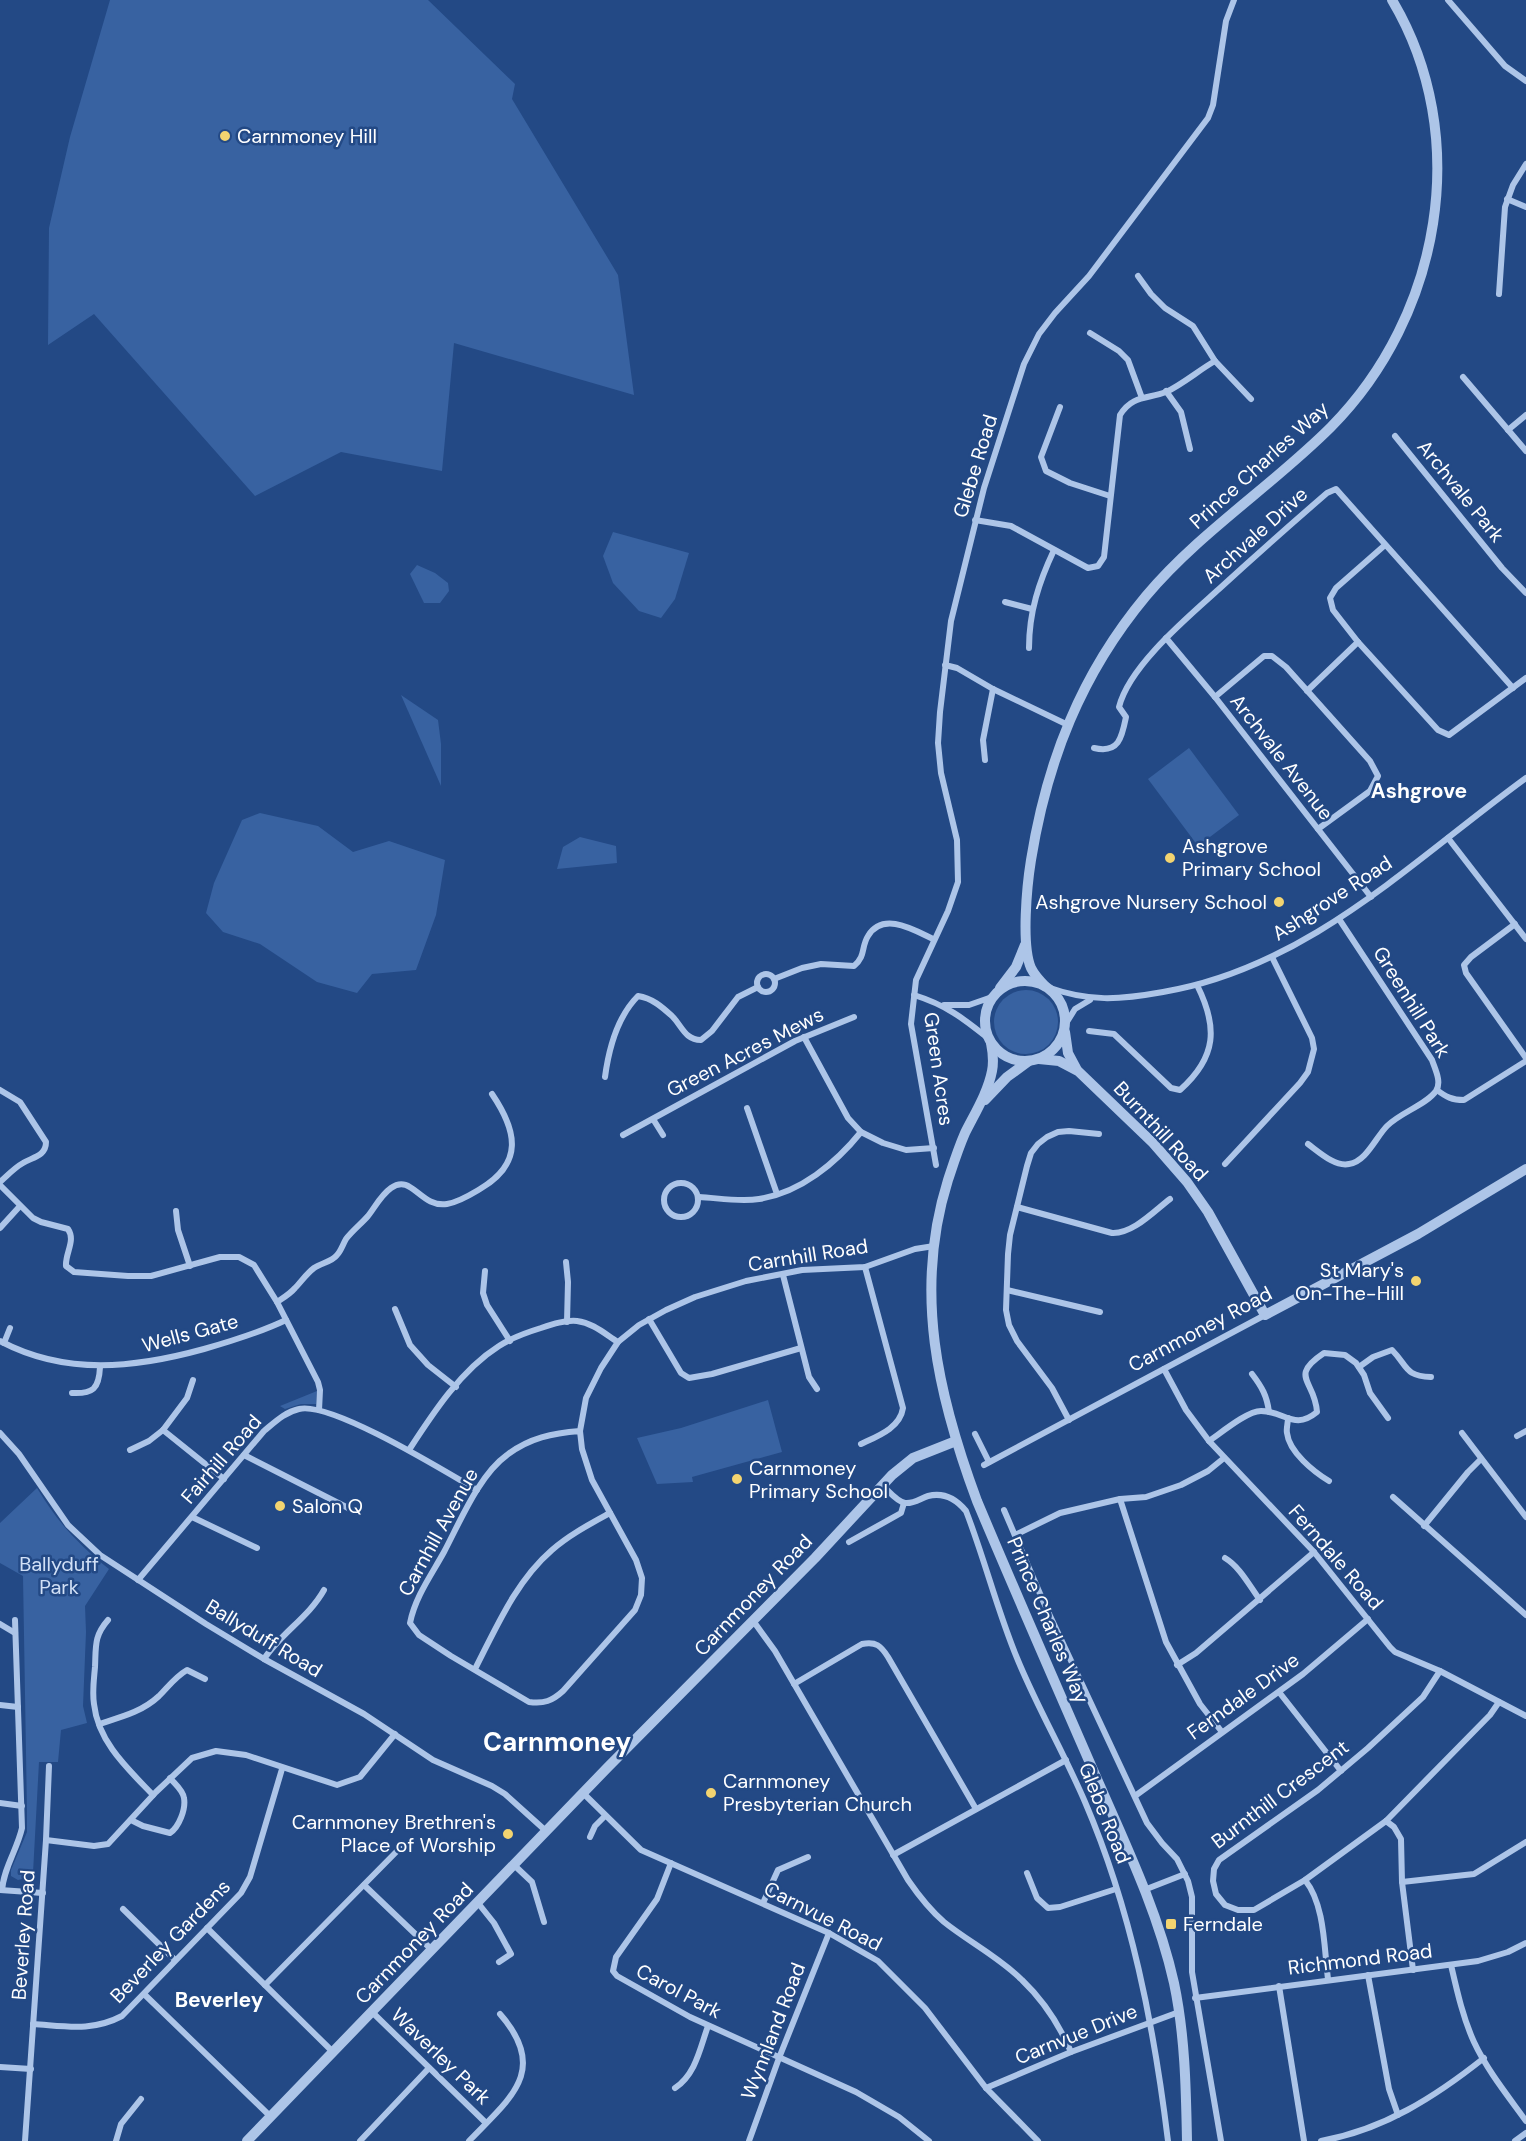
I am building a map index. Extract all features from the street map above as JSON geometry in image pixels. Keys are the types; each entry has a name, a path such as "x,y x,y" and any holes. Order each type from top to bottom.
{"street":[{"name":"Glebe Road","path":"914,995 916,980 933,939 948,911 958,882 957,840 941,773 938,743 951,621 989,468 1021,375 1039,334 1089,276 1208,118 1213,105 1226,21 1234,0"},
{"name":"Prince Charles Way","path":"1046,987 1031,967 1026,940 1029,876 1036,830 1045,790 1068,725 1101,660 1147,595 1178,562 1330,428 1357,399 1377,370 1406,319 1418,287 1435,222 1438,183 1437,148 1426,79 1414,43 1392,0"},
{"path":"1448,0 1505,66 1526,81"},
{"path":"1499,294 1507,200 1526,164"},
{"path":"1507,200 1526,207"},
{"path":"1138,276 1165,308 1193,327 1215,361 1251,399"},
{"path":"1090,333 1119,351 1128,360 1142,398"},
{"path":"975,520 1011,526 1088,568 1098,566 1104,557 1120,415 1126,405 1166,391 1215,361"},
{"path":"1463,377 1526,451"},
{"path":"1166,391 1180,412 1190,448"},
{"path":"1060,407 1041,457 1046,471 1070,483 1110,496"},
{"path":"1508,430 1526,415"},
{"name":"Archvale Park","path":"1395,436 1502,568 1526,593"},
{"name":"Archvale Drive","path":"1094,748 1103,750 1113,748 1120,739 1126,717 1119,707 1122,695 1166,638 1269,543 1327,493 1336,489 1513,688"},
{"path":"1385,544 1336,588 1330,598 1333,610 1358,642 1438,730 1449,735 1526,678"},
{"path":"1029,648 1032,609 1040,580 1054,550"},
{"path":"1005,602 1032,609"},
{"name":"Archvale Avenue","path":"1166,638 1215,697 1371,897"},
{"path":"1307,691 1358,642"},
{"path":"1215,697 1264,656 1272,656 1286,667 1370,761 1378,776 1370,791 1318,829"},
{"path":"945,665 957,668 993,689 1068,725"},
{"path":"985,760 983,741 993,689"},
{"path":"1523,780 1526,789"},
{"name":"Ashgrove Road","path":"1065,1027 1082,1003 1096,999 1154,994 1197,986 1247,968 1297,944 1371,897 1523,780"},
{"path":"1448,838 1526,939"},
{"name":"Greenhill Park","path":"1308,1144 1333,1161 1347,1165 1358,1161 1386,1127 1402,1113 1422,1103 1437,1090 1438,1085 1437,1073 1432,1060 1339,919"},
{"path":"774,979 802,968 821,964 854,966 861,961 867,937 878,926 892,923 907,926 933,939"},
{"path":"1437,1090 1453,1100 1464,1100 1526,1059 1466,973 1464,965 1471,957 1515,924"},
{"name":"Prince Charles Way","path":"994,995 1016,967 1026,940"},
{"path":"1225,1164 1300,1083 1312,1062 1314,1049 1312,1038 1272,957"},
{"path":"768,974 774,979 775,985 771,990 762,991 758,987 758,979 762,975 768,974"},
{"path":"914,995 941,1004 963,1018 1008,1058 1018,1061 1034,1060 1056,1048 1065,1027 1063,1008 1059,1000 1046,987 1024,981 1014,982 994,995 969,1005 941,1004"},
{"path":"1089,1031 1114,1034 1171,1088 1180,1090 1191,1080 1205,1059 1209,1044 1212,1025 1207,1006 1197,986"},
{"path":"605,1077 609,1049 627,1007 638,996 649,998 674,1018 684,1034 694,1040 701,1040 712,1030 738,996 758,987"},
{"name":"Ashgrove Road","path":"1046,987 1074,996 1096,999"},
{"name":"Green Acres","path":"914,995 911,1024 936,1165"},
{"path":"990,1041 985,1022 988,1005 994,995"},
{"name":"Green Acres Mews","path":"623,1135 804,1037 854,1017"},
{"name":"Burnthill Road","path":"1065,1027 1068,1053 1078,1071"},
{"name":"Green Acres","path":"804,1037 848,1118 861,1132 883,1143 906,1150 934,1148"},
{"name":"Prince Charles Way","path":"990,1041 993,1069 964,1136 947,1183 936,1227 933,1332 937,1368 956,1441 977,1501 1144,1890 1164,1947 1179,2012 1184,2052 1187,2141"},
{"name":"Prince Charles Way","path":"977,1109 1007,1077 1034,1060"},
{"name":"Burnthill Road","path":"1034,1060 1059,1061 1078,1071 1153,1143 1187,1182 1213,1222 1264,1315"},
{"path":"0,1090 20,1102 46,1142 46,1148 41,1154 23,1163 0,1184 20,1206 41,1222 68,1229 72,1234 72,1240 65,1261 66,1266 74,1272 129,1276 151,1275 220,1257 239,1257 254,1265 277,1302 318,1382 319,1410"},
{"path":"277,1302 294,1290 312,1269 336,1257 345,1241 392,1187 400,1183 407,1184 429,1202 445,1204 474,1192 500,1174 511,1158 512,1141 501,1108 492,1094"},
{"path":"747,1108 777,1194"},
{"name":"Green Acres Mews","path":"653,1119 663,1135"},
{"path":"699,1197 759,1200 790,1190 817,1174 850,1146 861,1132"},
{"path":"1069,1420 1052,1388 1013,1333 1006,1310 1010,1235 1031,1153 1038,1144 1058,1132 1099,1134"},
{"name":"Carnmoney Road","path":"975,1434 987,1464 1418,1234 1526,1169"},
{"path":"677,1183 689,1184 697,1191 699,1197 697,1208 688,1216 672,1214 665,1205 665,1194 672,1185 677,1183"},
{"path":"1017,1207 1112,1233 1120,1233 1129,1230 1170,1199"},
{"path":"0,1228 20,1206"},
{"path":"176,1211 178,1230 190,1266"},
{"name":"Carnhill Road","path":"580,1431 586,1398 601,1368 618,1342 628,1332 650,1319 695,1297 746,1281 802,1270 865,1267 915,1249 934,1246"},
{"path":"566,1262 567,1322"},
{"path":"861,1444 885,1433 902,1417 903,1408 865,1267"},
{"path":"485,1271 483,1293 487,1305 510,1341"},
{"path":"783,1275 809,1377 817,1389"},
{"path":"1007,1290 1100,1312"},
{"path":"395,1309 410,1346 428,1365 456,1387"},
{"path":"650,1319 681,1373 689,1378 712,1374 801,1348"},
{"name":"Wells Gate","path":"10,1328 2,1342 33,1356 51,1361 100,1367 154,1362 182,1355 240,1339 286,1320"},
{"path":"410,1450 431,1417 456,1387 499,1346 534,1330 577,1321 593,1326 618,1342"},
{"path":"1359,1367 1373,1357 1392,1350 1411,1372 1417,1376 1431,1377"},
{"path":"1209,1441 1259,1411 1269,1412 1296,1422 1309,1419 1317,1412 1316,1399 1306,1381 1305,1371 1310,1362 1324,1353 1345,1355 1359,1367 1370,1393 1388,1418"},
{"path":"72,1393 86,1394 92,1390 97,1384 100,1367"},
{"name":"Ferndale Road","path":"1164,1369 1186,1410 1209,1441 1314,1552 1395,1652 1440,1671 1526,1716"},
{"path":"1252,1374 1263,1388 1269,1412"},
{"path":"130,1450 149,1442 162,1430 188,1398 193,1380"},
{"name":"Fairhill Road","path":"138,1580 264,1431 282,1416 300,1408 319,1410 410,1450 477,1491"},
{"path":"1288,1418 1287,1434 1291,1443 1313,1472 1329,1481"},
{"path":"162,1430 224,1479"},
{"name":"Carnhill Avenue","path":"580,1431 582,1449 592,1480 636,1560 642,1578 641,1595 635,1610 563,1691 555,1698 542,1703 529,1702 419,1635 410,1623 413,1611 477,1491 491,1470 505,1455 533,1439 557,1433 580,1431"},
{"path":"1516,1436 1526,1431"},
{"name":"Ballyduff Road","path":"0,1432 68,1525 83,1541 138,1580 264,1659 363,1714 433,1760 505,1794 546,1831"},
{"path":"1462,1433 1526,1517"},
{"name":"Carnmoney Road","path":"247,2141 583,1793 754,1622 882,1485 913,1458 956,1441"},
{"path":"244,1455 356,1512"},
{"path":"1015,1535 1060,1514 1120,1499 1146,1497 1181,1485 1208,1471 1224,1458"},
{"path":"1425,1526 1481,1459"},
{"path":"849,1542 901,1513 904,1503 882,1485"},
{"name":"Glebe Road","path":"904,1503 939,1495 959,1502 966,1512 1017,1658 1086,1803 1116,1889 1151,2021 1168,2141"},
{"path":"1393,1497 1526,1615"},
{"path":"1120,1499 1166,1642 1200,1704 1222,1732"},
{"path":"1004,1510 1044,1603 1147,1822 1177,1859 1185,1874 1192,1897 1192,1972 1195,1998 1221,2141"},
{"path":"475,1669 506,1610 532,1572 551,1551 575,1533 610,1513"},
{"path":"192,1517 257,1548"},
{"path":"1178,1665 1260,1600 1314,1552"},
{"path":"1225,1558 1236,1565 1260,1600"},
{"path":"264,1659 280,1636 311,1609 324,1590"},
{"name":"Ferndale Drive","path":"1135,1796 1279,1692 1368,1619"},
{"path":"15,1620 22,1828 19,1841 6,1868 1,1890 43,1893"},
{"path":"108,1620 98,1631 93,1703 106,1740 118,1758 153,1795"},
{"path":"754,1622 762,1630 920,1898 932,1911 1011,1970 1036,1995 1057,2023 1071,2052"},
{"path":"0,1624 15,1633"},
{"path":"794,1684 862,1644 870,1642 883,1648 976,1809"},
{"path":"99,1724 138,1712 158,1697 178,1675 187,1670 205,1679"},
{"name":"Burnthill Crescent","path":"1440,1671 1423,1697 1341,1771 1219,1860 1214,1869 1213,1881 1216,1894 1225,1905 1238,1910 1254,1910 1305,1880 1386,1821 1490,1715 1499,1702"},
{"path":"1279,1692 1341,1771"},
{"path":"0,1706 18,1707"},
{"path":"46,1840 94,1846 108,1844 153,1795 192,1758 216,1751 246,1755 282,1769 337,1785 360,1777 395,1734"},
{"path":"893,1855 1066,1760"},
{"name":"Beverley Road","path":"25,2141 43,1893 49,1766"},
{"name":"Beverley Gardens","path":"33,2024 87,2027 107,2024 122,2016 144,1994 241,1893 250,1877 282,1769"},
{"path":"131,1820 158,1831 170,1833 176,1829 182,1814 184,1798 180,1789 170,1778"},
{"name":"Carnvue Road","path":"583,1793 641,1850 829,1933 878,1961 912,1993 940,2026 986,2088 1038,2141"},
{"path":"0,1803 22,1806"},
{"path":"590,1837 595,1826 605,1816"},
{"path":"1386,1821 1394,1827 1401,1839 1402,1882 1413,1970"},
{"path":"1402,1882 1474,1874 1526,1842"},
{"path":"265,1985 404,1844"},
{"path":"763,1903 778,1870 808,1857"},
{"name":"Carol Park","path":"671,1863 657,1899 616,1957 613,1971 617,1976 708,2026 827,2078 879,2104 919,2131 929,2141"},
{"path":"514,1864 532,1882 544,1922"},
{"path":"1026,1873 1037,1898 1048,1908 1060,1907 1116,1889"},
{"path":"1144,1890 1185,1874"},
{"path":"1305,1880 1313,1889 1318,1902 1329,1979"},
{"path":"364,1885 432,1950"},
{"path":"478,1903 494,1923 511,1954 499,1962"},
{"path":"123,1910 175,1960"},
{"path":"207,1928 333,2052"},
{"name":"Wynnland Road","path":"749,2141 829,1933"},
{"name":"Richmond Road","path":"1195,1998 1478,1961 1525,1946"},
{"path":"1451,1965 1464,2017 1474,2042 1526,2121"},
{"path":"1368,1975 1389,2089 1398,2115"},
{"path":"1279,1986 1304,2141"},
{"path":"144,1994 271,2117"},
{"name":"Waverley Park","path":"372,2012 486,2123"},
{"name":"Carnvue Drive","path":"986,2088 1071,2052 1179,2012"},
{"path":"468,2141 513,2094 523,2072 524,2060 520,2048 509,2025 500,2014"},
{"path":"675,2088 685,2082 691,2074 708,2026"},
{"path":"1321,2141 1377,2125 1398,2115 1449,2086 1484,2058"},
{"path":"0,2067 30,2069"},
{"path":"360,2141 429,2068"},
{"path":"116,2141 121,2124 141,2099"},
{"path":"1515,2141 1526,2133"}],"green space":[{"path":"110,0 428,0 515,84 512,99 618,275 634,395 454,343 442,471 341,452 255,496 94,314 48,345 49,228 70,137"},
{"path":"613,532 689,553 675,599 661,618 639,611 613,583 603,556"},
{"path":"417,565 435,573 448,583 449,591 440,603 424,603 410,574"},
{"path":"401,695 438,720 441,744 441,786"},
{"path":"1189,748 1239,815 1198,846 1148,779"},
{"path":"260,813 318,826 353,852 389,841 445,860 436,915 416,970 372,974 357,993 317,982 260,944 223,932 206,913 214,883 242,820"},
{"path":"580,837 616,846 617,863 557,869 563,847"},
{"path":"1026,990 1049,999 1058,1022 1049,1045 1026,1054 1003,1045 994,1022 1003,999"},
{"path":"317,1391 316,1404 301,1404 285,1409 280,1406"},
{"path":"768,1400 782,1452 692,1477 693,1482 657,1484 637,1438 681,1428"},
{"name":"Ballyduff Park","path":"37,1488 69,1532 109,1569 85,1606 83,1706 87,1723 61,1730 58,1762 39,1762 33,1873 18,1880 11,1876 11,1870 27,1832 23,1576 0,1563 0,1523"}],"place":[{"name":"Carnmoney Hill","path":"225,136"},
{"name":"Ashgrove Primary School","path":"1170,858"},
{"name":"Ashgrove Nursery School","path":"1279,902"},
{"name":"St Mary's On-The-Hill","path":"1416,1281"},
{"name":"Carnmoney Primary School","path":"737,1479"},
{"name":"Salon Q","path":"280,1506"},
{"name":"Carnmoney Presbyterian Church","path":"711,1793"},
{"name":"Carnmoney Brethren's Place of Worship","path":"508,1834"},
{"name":"Ferndale","path":"1171,1924"}],"district":[{"name":"Ashgrove","path":"1419,791"},
{"name":"Carnmoney","path":"557,1742"},
{"name":"Beverley","path":"219,2000"}]}
